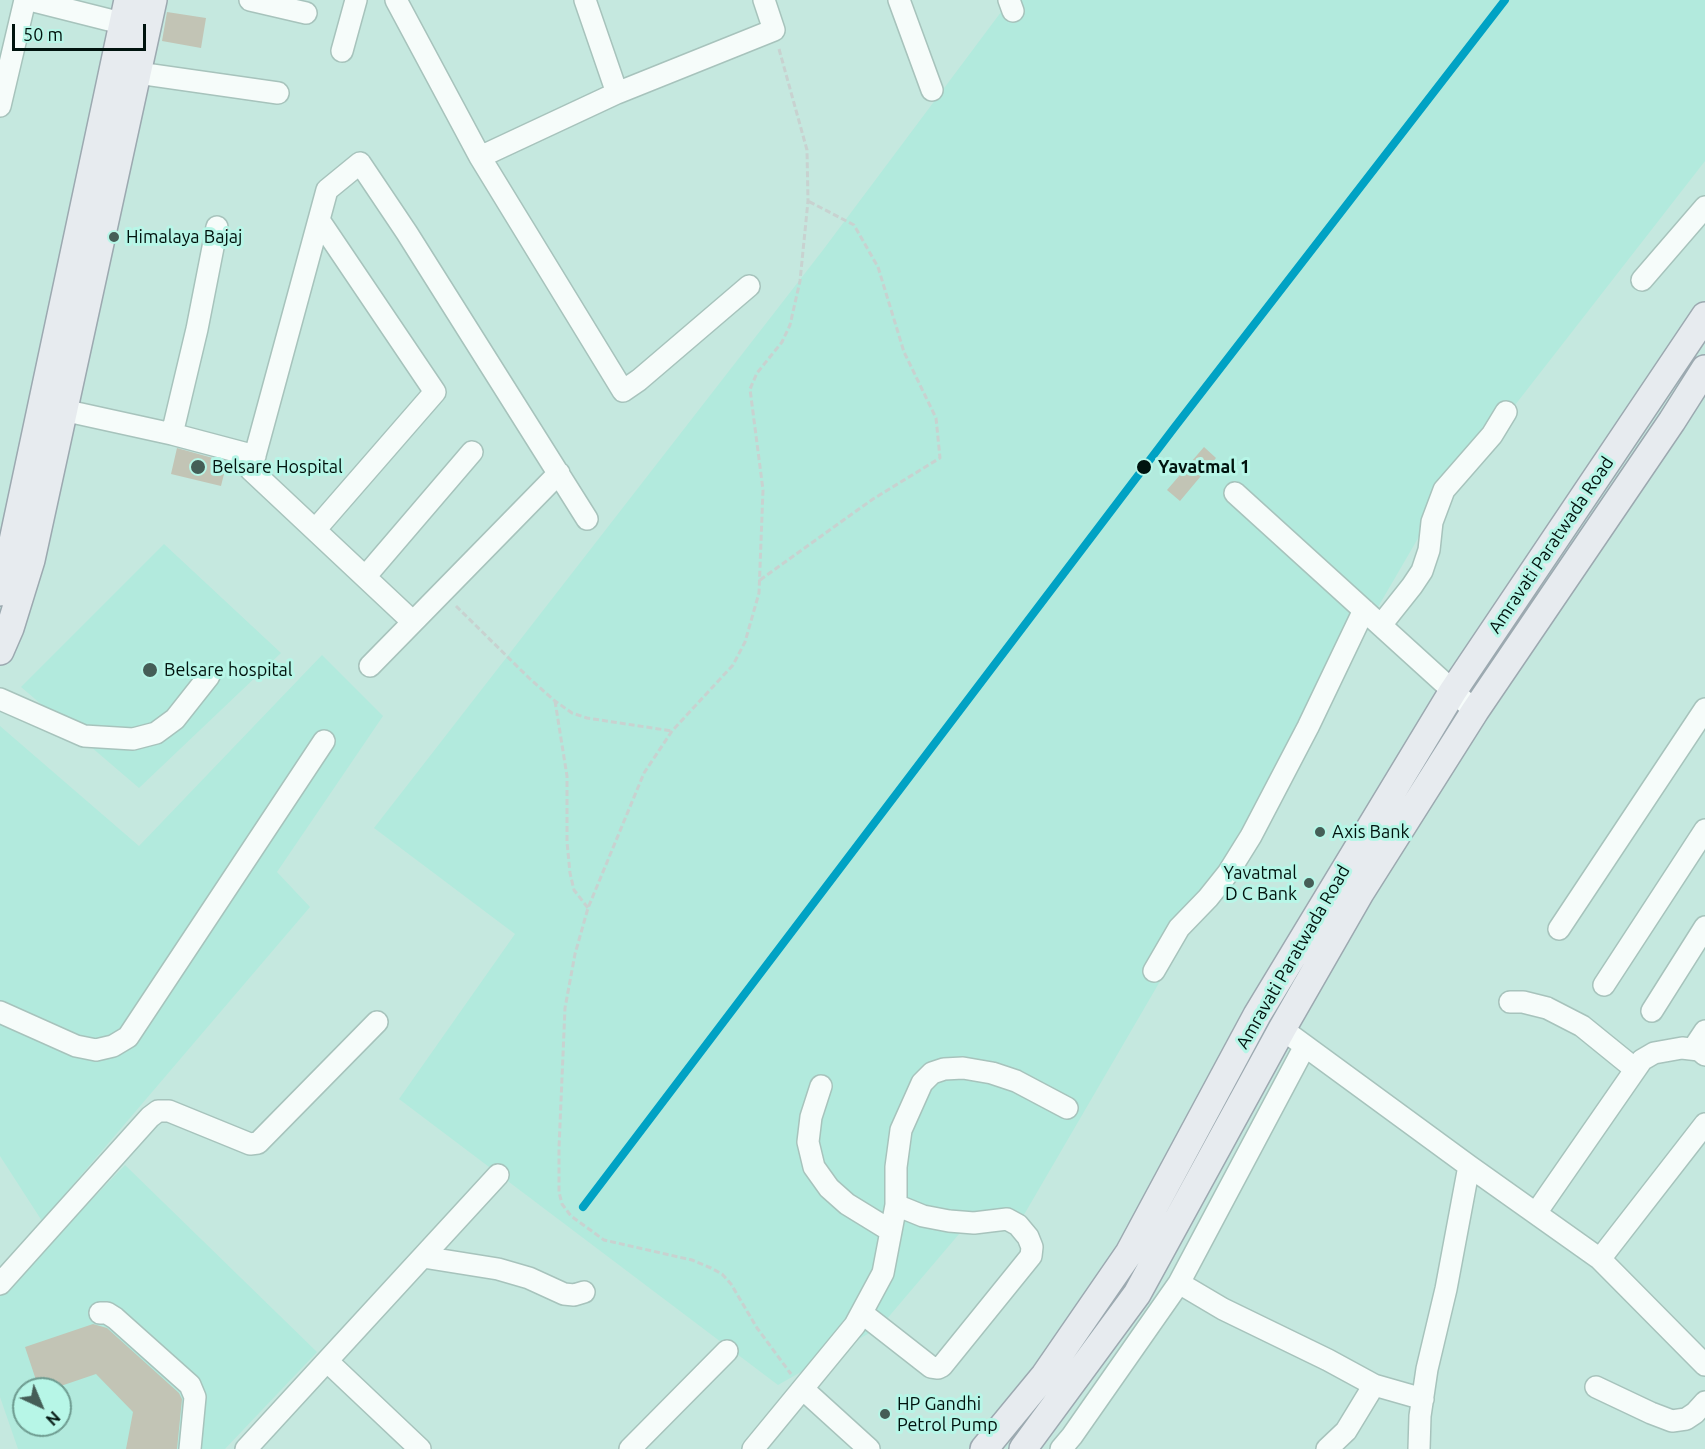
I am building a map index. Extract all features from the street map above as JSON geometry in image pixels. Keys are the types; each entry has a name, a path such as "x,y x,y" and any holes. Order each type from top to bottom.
{"main road":[{"path":"0,651 10,628 32,560 53,408 133,17 153,0"},
{"path":"0,592 53,408 138,73 133,17"},
{"name":"Amravati Paratwada Road","path":"984,1449 1045,1376 1129,1253 1257,1015 1453,691 1705,316"},
{"name":"Amravati Paratwada Road","path":"1023,1449 1137,1294 1282,1029 1360,893 1475,711 1705,369"}],"street":[{"path":"0,106 25,0"},
{"path":"30,0 133,17"},
{"path":"250,0 306,13"},
{"path":"342,51 356,0"},
{"path":"396,0 480,157 623,391 749,286"},
{"path":"585,0 617,93"},
{"path":"480,157 617,93 774,30 764,0"},
{"path":"900,0 932,90"},
{"path":"138,73 279,93"},
{"path":"413,622 251,470 327,190 360,163 407,233 587,519"},
{"path":"1642,280 1705,207"},
{"path":"315,530 435,392 319,220"},
{"path":"172,434 218,227"},
{"path":"53,408 172,434 255,456"},
{"path":"1381,625 1422,571 1429,550 1432,522 1444,490 1492,435 1506,412"},
{"path":"365,577 472,452"},
{"path":"370,666 559,473"},
{"path":"1235,493 1475,711"},
{"path":"1154,971 1179,928 1228,873 1251,836 1308,727 1364,610"},
{"path":"0,699 84,736 133,740 156,733 175,719 209,676"},
{"path":"1559,929 1697,737 1705,709"},
{"path":"0,1012 75,1046 96,1050 113,1046 128,1037 324,741"},
{"path":"1604,985 1705,830"},
{"path":"1652,1011 1705,927"},
{"path":"1510,1002 1523,1002 1556,1012 1582,1026 1635,1069"},
{"path":"0,1284 150,1117 158,1111 169,1111 250,1144 258,1143 377,1022"},
{"path":"1282,1029 1469,1166 1600,1258 1705,1365"},
{"path":"1536,1214 1642,1060 1654,1053 1682,1048 1699,1052 1705,1030"},
{"path":"1074,1445 1179,1283 1305,1046"},
{"path":"753,1449 804,1390 855,1325 883,1273 896,1205 896,1167 901,1130 922,1083 932,1073 944,1069 963,1068 992,1073 1016,1081 1067,1108"},
{"path":"821,1086 810,1116 808,1142 814,1167 829,1188 847,1204 891,1231"},
{"path":"1600,1258 1705,1124"},
{"path":"1419,1449 1423,1399 1469,1166"},
{"path":"246,1449 498,1174"},
{"path":"862,1312 931,1367 938,1368 1031,1256 1032,1247 1028,1238 1018,1225 1007,1219 974,1223 949,1221 922,1216 896,1205"},
{"path":"423,1257 498,1269 529,1278 564,1294 574,1295 584,1292"},
{"path":"1179,1283 1223,1310 1328,1360 1374,1385 1423,1399"},
{"path":"100,1313 106,1313 115,1318 190,1385 195,1397 189,1449"},
{"path":"630,1449 727,1351"},
{"path":"327,1361 420,1449"},
{"path":"1327,1449 1346,1431 1374,1385"},
{"path":"1596,1387 1672,1421 1686,1419 1705,1402"},
{"path":"804,1390 870,1449"}],"path":[{"path":"774,30 807,150 808,201 800,281 790,325 782,342 757,373 750,389 763,489 760,580 754,616 745,642 733,665 672,731 644,773 588,908 575,954 565,1008 559,1192 562,1204 570,1216 604,1240 692,1260 722,1274 756,1328 804,1390"},
{"path":"760,580 873,499 940,458 936,418 903,352 878,267 854,225 808,201"},
{"path":"442,592 555,701 572,713 587,718 672,731"},
{"path":"555,701 567,776 567,842 570,873 574,890 588,908"}],"shaded area":[{"path":"1010,0 1705,0 1705,161 1438,504 1018,1225 976,1214 880,1327 778,1385 399,1099 515,934 374,828 823,250"},
{"name":"Belsare hospital","path":"164,544 281,653 139,788 21,687"},
{"path":"322,655 383,716 277,872 310,907 42,1221 0,1156 0,726 139,846"},
{"path":"125,1165 317,1352 225,1449 18,1449 14,1437 72,1437 72,1377 12,1377 12,1432 0,1397 0,1295"}],"building":[{"path":"167,12 206,18 201,48 162,41"},
{"path":"1204,447 1216,458 1180,501 1167,490"},
{"path":"177,448 227,462 221,486 171,474"},
{"path":"93,1324 107,1328 179,1393 182,1399 177,1449 126,1449 133,1412 96,1374 72,1382 72,1377 35,1377 25,1347"}],"transit line":[{"path":"583,1207 1174,428 1505,0"}],"place":[{"name":"Himalaya Bajaj","path":"114,237"},
{"name":"Belsare Hospital","path":"198,467"},
{"name":"Yavatmal 1","path":"1144,467"},
{"name":"Belsare hospital","path":"150,670"},
{"name":"Axis Bank","path":"1320,832"},
{"name":"Yavatmal D C Bank","path":"1309,883"},
{"name":"HP Gandhi Petrol Pump","path":"885,1414"}]}
